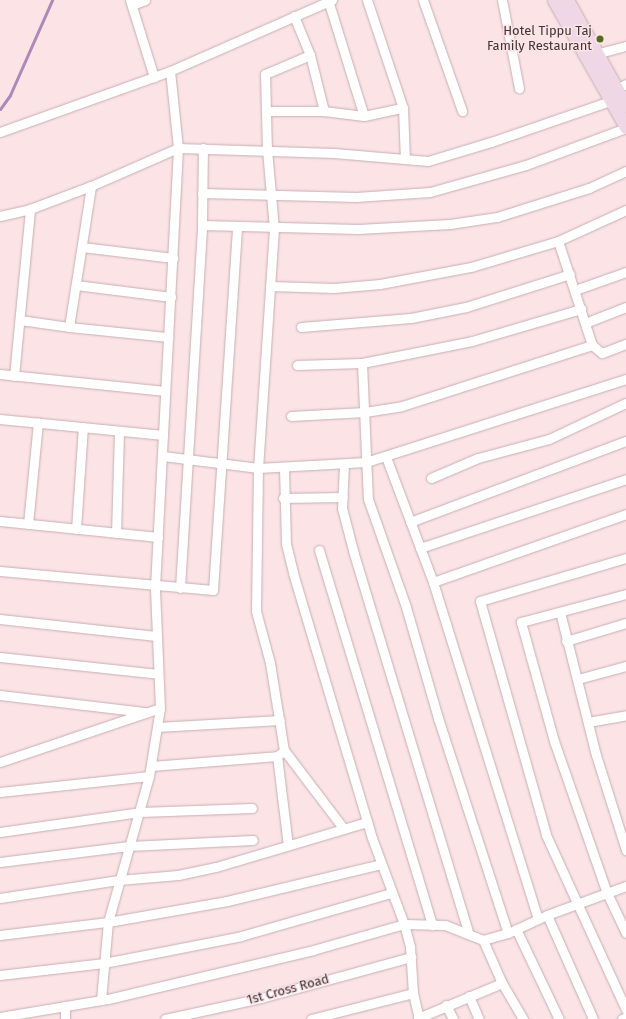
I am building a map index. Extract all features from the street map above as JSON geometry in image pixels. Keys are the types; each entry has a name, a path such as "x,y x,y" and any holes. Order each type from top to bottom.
{"main road":[{"path":"558,0 591,56 610,101 626,127"},
{"path":"591,56 621,86 626,106"}],"street":[{"path":"145,0 131,2 154,77"},
{"path":"0,132 170,71 329,0 364,116"},
{"path":"367,0 403,108 405,159"},
{"path":"423,0 462,111"},
{"path":"502,0 519,88"},
{"path":"294,16 310,55 324,111"},
{"path":"591,56 626,46"},
{"path":"288,845 280,720 270,663 256,611 258,468 274,228 267,150 265,74 310,55"},
{"path":"101,1000 108,922 149,776 160,708 155,587 178,148 170,71"},
{"path":"0,216 30,209 91,186 178,148 267,150 428,161 491,142 610,101 621,86"},
{"path":"267,111 324,111 364,116 403,108"},
{"path":"202,193 271,196 356,196 430,192 526,165 626,127"},
{"path":"180,588 186,459 202,225 203,148"},
{"path":"202,225 358,229 450,224 498,217 588,188 626,171"},
{"path":"69,327 91,186"},
{"path":"14,376 30,209"},
{"path":"270,286 334,288 380,284 471,267 558,241 626,210"},
{"path":"0,571 155,587 213,590 237,226"},
{"path":"558,241 586,323 592,346 602,353 626,344"},
{"path":"82,247 173,258"},
{"path":"575,290 626,272"},
{"path":"301,327 411,318 466,307 570,274"},
{"path":"76,286 171,297"},
{"path":"586,323 626,307"},
{"path":"297,365 362,363 472,341 581,309"},
{"path":"20,320 69,327 168,337"},
{"path":"291,416 365,412 426,399 592,346"},
{"path":"362,363 368,499 406,607 438,718 512,931 559,1019"},
{"path":"0,374 165,391"},
{"path":"163,456 258,468 284,468 366,462 386,457 626,379"},
{"path":"431,478 478,458 549,439 626,403"},
{"path":"0,418 163,435"},
{"path":"28,524 38,422"},
{"path":"76,529 83,427"},
{"path":"116,533 119,431"},
{"path":"410,522 626,441"},
{"path":"386,457 433,582 538,919"},
{"path":"344,464 342,508 354,554 469,934"},
{"path":"284,468 286,544 292,573 367,822 391,893 404,924 411,957 413,993 418,1019 446,1005 502,983"},
{"path":"420,548 626,479"},
{"path":"284,498 343,497"},
{"path":"433,582 626,514"},
{"path":"0,522 158,537"},
{"path":"318,550 432,925"},
{"path":"626,558 480,601 546,835 576,905 626,1010"},
{"path":"626,594 521,622 554,741 607,893 626,933"},
{"path":"560,612 566,641 578,679 588,722 626,850"},
{"path":"0,619 156,636"},
{"path":"566,641 626,623"},
{"path":"0,657 158,674"},
{"path":"578,679 626,666"},
{"path":"0,695 148,712"},
{"path":"0,762 160,708"},
{"path":"588,722 626,715"},
{"path":"157,727 280,720"},
{"path":"151,766 281,753"},
{"path":"281,753 344,829"},
{"path":"0,792 149,776"},
{"path":"0,832 140,812 252,808"},
{"path":"0,898 119,880 178,875 367,822"},
{"path":"0,862 129,846 253,840"},
{"path":"0,935 108,922 227,901 381,864"},
{"path":"0,1017 22,1016 65,1006 101,1000 305,952 404,924 445,925 483,940 512,931 547,914 576,905 626,886"},
{"path":"0,975 104,962 242,936 391,893"},
{"path":"547,914 593,1019"},
{"path":"483,940 502,983 523,1019"},
{"name":"1st Cross Road","path":"165,1019 261,998 411,957"},
{"path":"310,1019 413,993"},
{"path":"469,996 479,1019"},
{"path":"446,1005 453,1019"},
{"path":"65,1006 65,1019"},
{"path":"622,1019 626,1017"}],"waterway":[{"path":"0,109 10,95 52,0"}],"place":[{"name":"Hotel Tippu Taj Family Restaurant","path":"600,39"}]}
